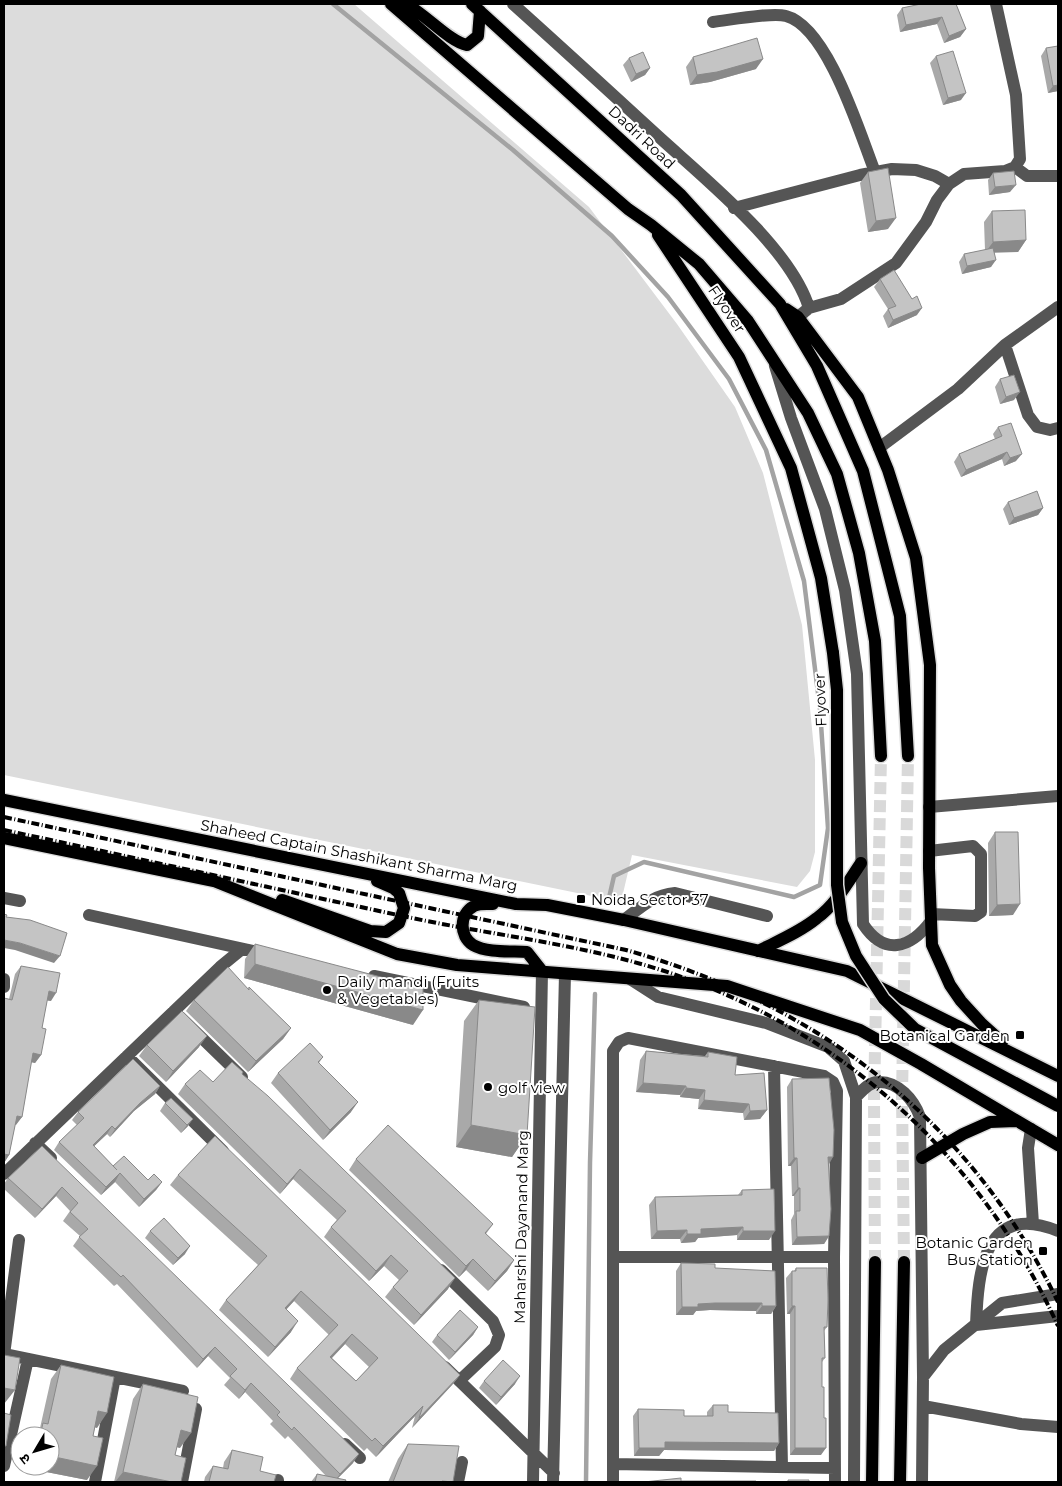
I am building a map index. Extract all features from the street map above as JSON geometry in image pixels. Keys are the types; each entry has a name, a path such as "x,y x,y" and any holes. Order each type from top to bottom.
{"main road":[{"path":"391,4 628,209 651,224 699,264 748,321 808,413 838,474 854,536 875,641 881,756"},
{"path":"406,4 419,10 458,43 467,45 472,43 478,36 476,8"},
{"name":"Dadri Road","path":"476,8 681,194 780,304"},
{"name":"Flyover","path":"651,224 739,357 791,468 807,522 821,578 837,690 837,884 842,922 856,956 884,999 915,1029 1058,1106"},
{"path":"780,304 798,317 858,397 879,448 916,558 930,665 929,852 932,945 950,985 982,1024 1015,1054 1058,1076"},
{"path":"780,304 817,366 863,472 900,616 908,756"},
{"name":"Shaheed Captain Shashikant Sharma Marg","path":"4,800 516,904 547,905 624,920 825,966 863,977 1015,1054"},
{"path":"4,838 214,881 315,910 370,931 378,932 393,928 403,916 402,900 399,893 393,888 350,870"},
{"path":"758,951 789,936 818,918 835,900 861,863"},
{"path":"214,881 397,954 456,965 727,986 860,1030 1058,1145"},
{"path":"516,904 480,904 474,906 464,916 463,930 469,942 475,946 527,952 542,972"},
{"path":"922,1158 956,1138 990,1122 1016,1121"},
{"path":"872,1482 875,1262"},
{"path":"900,1482 904,1262"}],"street":[{"path":"513,4 734,208 788,265 804,292 809,308"},
{"path":"798,317 809,308 841,299 896,263 926,222 937,200 949,184 964,174 1005,171 1015,167 1020,159 1016,95 996,4"},
{"path":"714,22 783,15 795,19 805,27 821,46 833,70 875,172"},
{"path":"1015,167 1028,176 1058,176"},
{"path":"734,208 892,169 916,170 935,176 949,184"},
{"path":"879,448 958,389 1005,345 1058,307"},
{"path":"1005,345 1028,415 1037,427 1050,430 1058,428"},
{"path":"774,361 791,418 825,509 845,590 857,674 862,924 872,939 891,946 910,942 922,934 931,918 975,916 981,912 981,854 973,846 929,852"},
{"path":"929,808 1058,796"},
{"path":"624,920 660,894 675,893 767,916"},
{"path":"4,898 20,901"},
{"path":"89,915 281,957"},
{"path":"4,1174 174,1011 223,970 242,950"},
{"name":"Maharshi Dayanand Marg","path":"533,1482 542,972"},
{"path":"358,973 541,1010"},
{"path":"553,1478 565,974"},
{"path":"4,979 4,987"},
{"path":"630,979 658,997 766,1023 828,1047 844,1061 856,1097 854,1482"},
{"path":"174,1011 254,1089"},
{"path":"613,1482 613,1051 619,1042 628,1038 824,1076 833,1082 838,1091 834,1257 835,1482"},
{"path":"127,1056 232,1161"},
{"path":"774,1066 782,1466"},
{"path":"1058,1070 1058,1076"},
{"path":"856,1097 866,1086 877,1082 892,1085 910,1097 920,1117 922,1158 922,1482"},
{"path":"1031,1129 1028,1148 1033,1224"},
{"path":"35,1143 62,1168"},
{"path":"976,1325 978,1284 994,1240 999,1232 1007,1227 1033,1224 1042,1224 1058,1231"},
{"path":"19,1240 4,1354 115,1376 183,1392"},
{"path":"614,1257 834,1257"},
{"path":"430,1260 493,1321 499,1335 495,1347 459,1381"},
{"path":"923,1377 944,1350 1002,1303 1058,1294"},
{"path":"976,1325 1058,1316"},
{"path":"4,1466 28,1359"},
{"path":"438,1360 533,1452 553,1478"},
{"path":"95,1482 115,1376"},
{"path":"923,1406 1022,1424 1058,1427"},
{"path":"182,1482 196,1409"},
{"path":"339,1438 360,1458"},
{"path":"458,1482 462,1462"},
{"path":"613,1464 835,1468"}],"shaded area":[{"path":"4,4 354,4 589,207 677,324 735,407 763,473 802,625 815,760 815,852 810,871 797,887 632,855 621,902 4,775"}],"building":[{"path":"921,4 956,4 966,29 949,36 942,17 906,25 902,8"},
{"path":"757,38 763,59 717,72 697,75 693,57"},
{"path":"1058,46 1058,85 1053,86 1046,48"},
{"path":"953,51 966,93 948,98 936,56"},
{"path":"643,52 650,68 636,74 629,58"},
{"path":"888,168 896,218 876,221 868,172"},
{"path":"1014,171 1016,185 995,187 993,173"},
{"path":"1025,210 1026,240 993,242 992,211"},
{"path":"993,248 996,260 967,266 964,254"},
{"path":"894,270 912,299 917,296 922,308 893,320 888,309 896,306 880,279"},
{"path":"1014,375 1020,392 1006,397 1000,379"},
{"path":"1011,423 1022,454 1010,458 1007,452 966,470 959,454 1002,436 998,427"},
{"path":"1037,491 1043,508 1014,518 1008,502"},
{"path":"995,832 1018,832 1020,904 997,905"},
{"path":"4,914 7,915 6,917 30,920 67,933 60,956 20,943 4,940"},
{"path":"255,944 423,988 423,1010 255,964"},
{"path":"21,966 60,973 56,993 49,991 42,1028 46,1029 41,1055 33,1053 22,1117 17,1116 9,1155 4,1154 4,998 12,1000"},
{"path":"228,967 249,990 249,987 291,1028 256,1061 194,1000"},
{"name":"golf view","path":"479,1000 535,1007 527,1135 471,1125"},
{"path":"182,1011 207,1036 173,1071 147,1045"},
{"path":"310,1043 323,1057 318,1062 358,1102 330,1130 278,1073"},
{"path":"646,1051 708,1057 708,1052 737,1057 735,1075 764,1073 767,1110 750,1111 749,1104 704,1100 705,1090 686,1088 686,1086 643,1083"},
{"path":"133,1059 160,1086 140,1103 115,1129 112,1126 93,1145 113,1166 124,1156 148,1180 154,1174 162,1182 144,1199 120,1173 106,1187 59,1142 84,1118 78,1112"},
{"path":"232,1062 243,1072 242,1074 268,1096 455,1278 421,1315 393,1287 408,1271 391,1255 376,1271 331,1227 346,1211 300,1169 287,1184 185,1084 200,1070 213,1082"},
{"path":"829,1078 834,1130 833,1157 828,1157 831,1209 829,1236 797,1237 796,1211 800,1211 800,1188 798,1188 797,1158 794,1158 792,1079"},
{"path":"171,1098 193,1119 187,1125 165,1103"},
{"path":"388,1125 493,1224 485,1233 514,1260 495,1281 473,1259 466,1266 356,1159"},
{"path":"215,1136 460,1375 419,1418 423,1406 383,1446 375,1438 372,1441 297,1368 338,1325 301,1291 285,1308 298,1321 275,1347 226,1300 267,1256 178,1175","holes":["352,1334 378,1358 356,1381 330,1357"]},
{"path":"42,1146 359,1454 340,1474 294,1427 292,1430 277,1415 280,1412 251,1383 245,1390 230,1376 237,1369 215,1347 203,1359 123,1275 121,1277 79,1237 88,1229 70,1212 78,1203 62,1187 42,1209 8,1178"},
{"path":"774,1189 775,1231 743,1231 743,1227 701,1229 701,1234 687,1234 687,1230 657,1231 655,1197 742,1195 742,1190"},
{"path":"164,1218 190,1246 178,1258 150,1231"},
{"path":"681,1263 715,1264 715,1268 775,1271 776,1306 762,1306 762,1303 715,1303 698,1304 698,1307 682,1307"},
{"path":"796,1268 827,1268 827,1327 824,1327 825,1358 822,1358 826,1448 795,1448 795,1306 792,1306 792,1271 796,1271"},
{"path":"460,1310 478,1327 455,1352 437,1335"},
{"path":"4,1355 20,1358 15,1390 4,1388"},
{"path":"503,1360 520,1376 501,1397 484,1381"},
{"path":"61,1365 114,1377 107,1413 98,1411 93,1436 103,1438 97,1466 60,1458 60,1426 42,1426 43,1423 48,1424"},
{"path":"143,1384 198,1397 191,1433 181,1430 175,1455 186,1458 181,1482 172,1482 123,1472"},
{"path":"713,1405 728,1405 728,1412 778,1413 779,1443 665,1442 665,1448 639,1448 638,1409 684,1410 684,1416 713,1416"},
{"path":"4,1413 11,1415 6,1446 4,1446"},
{"path":"408,1444 459,1446 453,1482 393,1482"},
{"path":"232,1450 263,1457 260,1471 276,1475 274,1482 209,1482 213,1466 228,1469"},
{"path":"317,1474 346,1480 345,1482 315,1482"},
{"path":"681,1478 681,1481 756,1482 644,1482"},
{"path":"788,1480 809,1480 809,1482 788,1482"}],"waterway":[{"path":"333,4 513,150 612,236 668,297 729,379 766,450 804,581 820,709 828,828 820,885 794,897 644,862 614,876 609,898"},
{"path":"586,1482 590,1163 595,994"}],"tunnel":[{"path":"875,1262 874,1098 881,756"},
{"path":"904,1262 902,1096 908,756"}],"railway":[{"path":"4,817 626,950 696,973 762,1002 824,1037 881,1078 934,1125 981,1178 1022,1237 1058,1302"},
{"path":"4,830 412,918 535,940 628,960 723,993 785,1024 843,1062 896,1105 945,1153 988,1206 1026,1264 1058,1326"}],"place":[{"name":"Noida Sector 37","path":"581,899"},
{"name":"Daily mandi (Fruits & Vegetables)","path":"327,990"},
{"name":"Botanical Garden","path":"1020,1035"},
{"name":"golf view","path":"488,1087"},
{"name":"Botanic Garden Bus Station","path":"1043,1251"}]}
